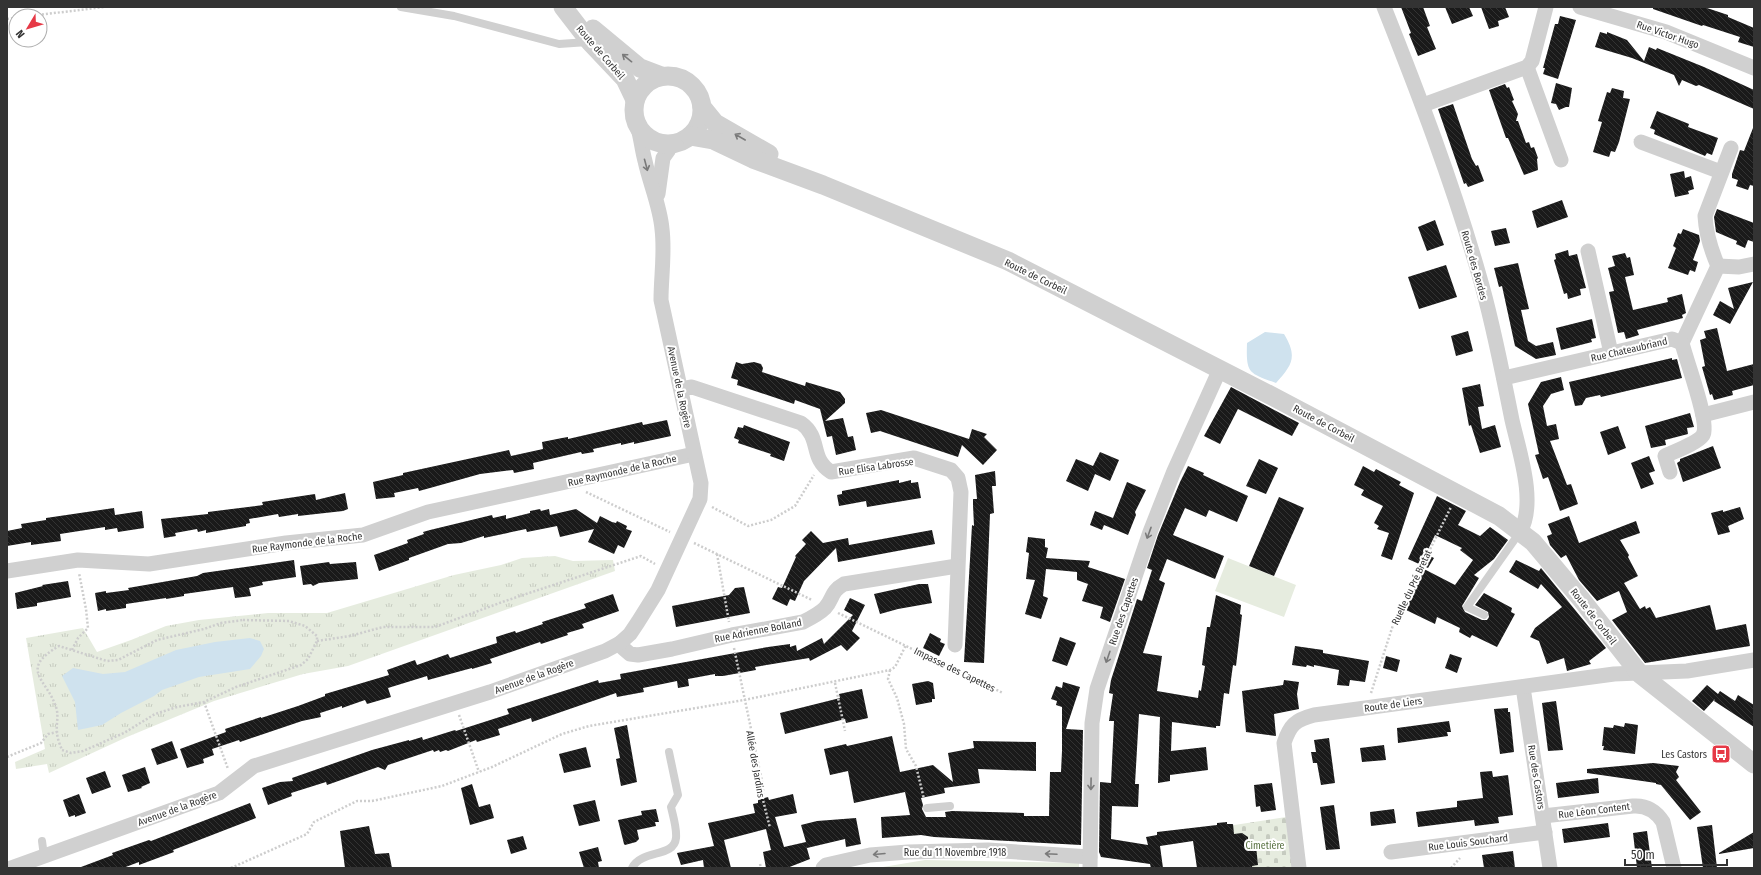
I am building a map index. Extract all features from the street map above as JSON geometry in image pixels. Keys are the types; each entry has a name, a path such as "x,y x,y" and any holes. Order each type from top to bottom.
{"street":[{"name":"Route de Corbeil","path":"563,7 599,41 640,68 661,76"},
{"name":"Route de Corbeil","path":"567,7 599,41 625,79 635,100"},
{"name":"Route des Bordes","path":"1384,7 1423,105 1480,277 1504,378 1526,482 1526,512 1524,524 1520,532"},
{"path":"1423,105 1527,67 1532,61 1546,7"},
{"name":"Rue Victor Hugo","path":"1580,7 1666,32 1754,68"},
{"path":"1527,67 1562,160"},
{"path":"661,76 673,76 684,80 699,96 702,107 701,118 697,128 690,136 681,142 661,144 644,135 638,128 634,114 635,100 645,84 661,76"},
{"name":"Route de Corbeil","path":"702,107 715,123 823,185"},
{"name":"Avenue de la Rogère","path":"11,868 43,849 219,793 254,766 455,703 586,658 620,643 638,622 667,571 700,499 701,483 661,300 663,249 662,228 657,201 645,161 638,128"},
{"name":"Route de Corbeil","path":"690,136 713,140 753,159 823,185 1008,262 1220,369 1499,516 1532,542 1640,674 1754,764"},
{"path":"1641,142 1721,172"},
{"name":"Avenue de la Rogère","path":"657,201 660,168 663,158 671,144"},
{"path":"1731,148 1705,216 1705,226 1712,253 1718,266 1739,267 1754,264"},
{"path":"1588,251 1611,353"},
{"name":"Rue Chateaubriand","path":"1504,378 1672,339 1682,343 1718,266"},
{"path":"1670,472 1665,456 1698,440 1703,435 1704,428 1703,415 1682,343"},
{"name":"Rue des Capettes","path":"1090,863 1092,723 1097,689 1150,532 1220,369"},
{"path":"681,389 692,387 801,423 809,429 821,462"},
{"path":"1703,415 1754,402"},
{"name":"Rue Raymonde de la Roche","path":"7,571 78,560 149,564 286,543 363,535 428,512 694,454"},
{"name":"Rue Elisa Labrosse","path":"821,462 823,466 831,472 914,458 951,470 958,478 961,492 955,645"},
{"name":"Rue Adrienne Bolland","path":"620,643 630,654 646,654 732,635 803,622 814,617 825,607 835,589 844,584 957,566"},
{"name":"Route de Liers","path":"1299,868 1284,743 1288,731 1295,723 1303,718 1370,707 1614,674 1687,672 1754,660"},
{"name":"Rue des Castors","path":"1523,687 1550,868"},
{"name":"Rue Léon Content","path":"1543,816 1633,806 1646,808 1660,817 1663,822 1674,868"},
{"name":"Rue Louis Souchard","path":"1391,852 1545,832"},
{"name":"Rue du 11 Novembre 1918","path":"823,868 826,865 870,855 908,852 988,850 1090,863"}],"lane":[{"path":"402,7 454,16 559,44 599,41"},
{"path":"1484,615 1467,607 1520,532"},
{"path":"632,868 642,857 666,851 673,845 676,839 672,807 678,796 669,752"},
{"path":"927,808 950,806"}],"path":[{"path":"48,14 104,7"},
{"path":"700,499 748,526 771,520 795,506 821,462"},
{"name":"Impasse des Capettes","path":"576,480 578,488 1003,692"},
{"name":"Ruelle du Pré Bretat","path":"1370,707 1370,696 1394,622 1457,494"},
{"path":"317,641 350,636 383,627 435,627 505,601 641,556 667,571"},
{"path":"72,650 88,628 78,560"},
{"path":"243,620 289,621 305,626 317,636 317,641 308,659 300,665 236,687 204,702 177,707 155,714 110,740 83,751 71,753 62,750 56,732 56,707 38,676 38,667 42,658 59,646 107,661 118,660 157,640 204,629 221,623 243,620"},
{"path":"231,868 307,834 314,822 357,801 372,801 442,786 479,772 562,734 589,726 744,700 835,683 890,670 895,667 906,645"},
{"path":"890,670 888,679 897,698 904,724 906,749 916,766 927,808"},
{"path":"835,683 845,731"},
{"name":"Allée des Jardins","path":"744,700 763,786 763,800 770,828"},
{"path":"204,702 233,783"},
{"path":"455,703 479,772"},
{"path":"7,757 41,743 48,734 56,732"},
{"path":"760,864 762,868"}],"green space":[{"path":"555,556 573,561 613,560 615,571 348,666 303,674 214,701 127,737 49,773 47,764 16,769 15,762 45,749 26,638 83,628 97,652 166,626 199,620 268,613 327,613 454,575 501,565 522,558"},
{"path":"1228,558 1296,585 1284,617 1215,591"},
{"name":"Cimetière","path":"1286,817 1292,868 1213,868 1208,829"},
{"path":"925,860 1079,863 1079,868 877,868"}],"water":[{"path":"1265,332 1284,334 1291,349 1292,355 1289,366 1276,383 1254,374 1248,366 1247,343"},
{"path":"250,638 260,641 264,649 261,656 250,669 199,677 162,690 102,725 78,730 75,702 62,676 73,668 103,674 125,672 176,650 215,642"}],"building":[{"path":"1401,7 1423,7 1430,26 1427,27 1436,49 1418,56 1409,34 1411,33"},
{"path":"1445,7 1469,7 1473,16 1452,24"},
{"path":"1481,7 1505,7 1509,17 1498,21 1499,26 1489,29"},
{"path":"1653,7 1704,7 1728,15 1728,17 1754,28 1754,47 1738,42 1740,37 1703,25 1702,26 1653,9"},
{"path":"1560,16 1576,20 1558,79 1543,74 1545,68 1543,68 1555,24 1558,24"},
{"path":"1600,32 1607,34 1607,32 1627,40 1644,61 1649,47 1656,50 1657,48 1704,67 1754,90 1754,109 1699,85 1696,86 1682,80 1679,86 1674,75 1632,58 1595,47"},
{"path":"1556,83 1572,88 1569,107 1559,110 1556,104 1551,103"},
{"path":"1505,84 1507,88 1509,87 1514,100 1512,101 1518,114 1516,121 1518,121 1526,143 1529,142 1531,148 1534,147 1538,158 1538,170 1524,175 1508,138 1506,138 1489,90"},
{"path":"1612,88 1624,91 1623,98 1630,99 1619,142 1615,152 1611,151 1609,157 1593,152 1602,122 1598,121 1607,92 1610,93"},
{"path":"1453,104 1472,159 1476,166 1478,165 1484,181 1468,187 1466,183 1464,184 1438,109"},
{"path":"1657,111 1689,124 1688,127 1718,138 1712,155 1707,153 1705,156 1654,134 1655,130 1650,128"},
{"path":"1753,128 1754,186 1750,185 1748,190 1736,186 1738,180 1732,178 1732,174 1740,150 1744,151"},
{"path":"1684,171 1685,178 1691,176 1694,189 1688,191 1689,194 1675,197 1670,174"},
{"path":"1562,200 1568,217 1537,228 1532,211"},
{"path":"1717,209 1754,223 1754,242 1748,240 1745,248 1736,244 1737,241 1716,232 1714,217"},
{"path":"1435,220 1444,245 1427,251 1418,227"},
{"path":"1506,228 1510,243 1495,246 1491,231"},
{"path":"1683,229 1699,235 1700,241 1693,260 1698,262 1695,272 1690,270 1688,275 1668,268 1676,248 1673,246 1678,233 1681,234"},
{"path":"1568,250 1569,256 1577,254 1586,288 1580,289 1581,295 1568,299 1567,293 1564,294 1554,260 1556,259 1555,254"},
{"path":"1625,253 1627,258 1630,257 1634,275 1625,277 1633,310 1668,302 1667,298 1682,294 1686,313 1682,315 1683,318 1637,330 1639,335 1626,339 1624,332 1618,333 1609,292 1614,291 1608,268 1615,266 1612,256"},
{"path":"1518,263 1529,309 1521,310 1528,341 1536,346 1553,342 1556,355 1536,359 1515,346 1502,286 1499,287 1494,268"},
{"path":"1446,265 1457,297 1419,309 1408,277"},
{"path":"1753,282 1730,324 1713,315 1720,301 1734,309 1728,288"},
{"path":"1592,319 1596,338 1591,339 1592,342 1561,350 1556,328"},
{"path":"1717,328 1727,371 1754,364 1754,385 1732,391 1733,395 1714,400 1712,394 1710,395 1702,367 1705,366 1700,340 1706,338 1704,331"},
{"path":"1468,331 1473,351 1456,356 1451,336"},
{"path":"1672,358 1672,360 1677,359 1682,378 1601,397 1600,395 1586,398 1582,405 1575,406 1569,382"},
{"path":"736,362 742,364 754,362 761,364 763,368 762,372 805,386 806,382 840,392 845,399 845,403 825,421 843,418 848,437 853,436 856,450 836,455 832,436 827,437 820,409 795,400 794,404 737,385 738,380 731,378"},
{"path":"1561,377 1564,390 1551,394 1543,406 1547,426 1556,424 1559,439 1550,441 1567,485 1571,484 1578,504 1560,511 1548,477 1543,479 1535,455 1539,454 1528,404 1541,382"},
{"path":"1480,384 1484,406 1478,407 1482,429 1495,425 1501,447 1480,453 1471,425 1469,426 1462,388"},
{"path":"1231,387 1299,423 1292,436 1238,409 1220,444 1204,436"},
{"path":"881,410 969,439 972,429 987,434 984,437 997,450 983,465 962,445 958,457 880,431 871,433 866,413"},
{"path":"1690,413 1694,427 1687,428 1688,434 1665,440 1666,445 1651,448 1645,426"},
{"path":"667,420 671,436 634,444 634,442 621,445 621,443 593,449 594,452 582,454 581,452 533,463 534,469 514,473 513,470 480,474 419,491 418,488 394,493 395,497 376,499 373,482 403,475 403,473 509,450 511,456 543,449 542,442 568,437 568,439 642,422 643,425"},
{"path":"744,425 790,442 784,461 770,456 771,454 738,443 739,440 734,438 738,427 743,428"},
{"path":"1618,426 1626,448 1608,455 1600,432"},
{"path":"1713,446 1721,468 1683,482 1677,463 1680,459"},
{"path":"1100,452 1119,460 1110,481 1095,474 1088,491 1066,481 1076,459 1093,466"},
{"path":"1649,456 1655,471 1649,473 1654,484 1641,489 1631,463"},
{"path":"1259,459 1278,468 1266,494 1246,486"},
{"path":"1188,466 1204,473 1203,475 1248,496 1237,522 1209,510 1206,517 1185,508 1173,535 1224,556 1215,579 1167,559 1159,580 1165,583 1143,653 1162,656 1157,691 1198,698 1199,690 1201,691 1205,666 1202,665 1207,627 1210,627 1216,595 1241,605 1240,614 1242,615 1236,666 1233,665 1229,694 1224,693 1220,726 1216,726 1216,728 1172,722 1171,751 1206,747 1208,770 1170,775 1170,781 1158,783 1160,717 1139,714 1135,784 1139,784 1138,807 1112,806 1111,839 1148,845 1146,837 1157,835 1157,832 1217,825 1217,823 1227,822 1227,824 1233,824 1234,834 1242,833 1248,837 1248,847 1256,846 1258,865 1252,866 1252,868 1197,868 1193,841 1160,846 1163,868 1151,868 1150,864 1101,857 1099,852 1100,782 1111,783 1114,721 1109,721 1113,694 1109,693 1111,680 1137,599 1142,601 1152,570 1147,568 1158,535"},
{"path":"1363,466 1374,472 1376,469 1401,482 1399,485 1414,493 1392,560 1381,556 1389,533 1377,529 1379,526 1374,523 1383,506 1361,495 1364,490 1354,485"},
{"path":"995,471 996,486 992,486 994,513 990,514 984,663 964,662 972,525 974,526 973,499 977,499 975,475"},
{"path":"899,480 899,483 911,480 911,483 918,482 921,498 867,507 866,501 839,506 837,495 842,494 842,491"},
{"path":"1127,482 1146,490 1135,512 1136,515 1128,535 1104,525 1102,530 1090,525 1095,511 1113,518"},
{"path":"345,493 348,509 343,511 298,516 298,514 279,517 278,514 249,519 250,523 246,524 246,526 206,533 206,530 198,532 197,529 175,533 176,536 164,538 161,519 208,514 208,512 263,505 262,502 315,494 316,500"},
{"path":"1437,496 1466,511 1458,525 1480,536 1490,527 1508,540 1494,559 1474,575 1479,578 1462,606 1465,612 1482,620 1487,620 1489,617 1488,612 1475,605 1484,593 1512,608 1511,612 1515,614 1497,647 1472,635 1470,638 1459,632 1460,628 1437,617 1435,624 1404,609 1424,569 1455,585 1473,560 1460,550 1462,548 1435,535 1426,554 1434,558 1428,568 1408,559"},
{"path":"1279,497 1304,508 1274,576 1249,566"},
{"path":"1740,507 1744,519 1728,526 1730,532 1718,535 1711,513 1723,510 1723,512"},
{"path":"114,508 115,515 142,511 144,528 118,532 117,528 105,530 105,527 60,534 61,541 31,545 31,542 7,546 7,531 22,528 21,524 46,520 46,518"},
{"path":"540,509 541,511 549,509 550,515 576,509 597,523 600,516 612,522 616,523 617,521 627,526 626,529 632,531 624,548 618,545 614,554 588,542 594,529 560,537 557,526 527,532 526,529 484,538 484,536 461,543 448,544 379,571 374,555 408,543 407,540 424,534 423,532 492,515 493,518 506,515 506,519"},
{"path":"1569,516 1579,543 1636,521 1640,533 1620,540 1629,555 1628,557 1638,576 1624,583 1640,609 1645,606 1646,609 1650,607 1656,618 1710,605 1716,630 1746,624 1750,646 1645,663 1612,620 1627,612 1619,591 1597,601 1579,580 1566,555 1561,558 1550,545 1547,536 1552,534 1548,524"},
{"path":"932,530 935,544 838,562 836,548 804,581 795,601 790,599 787,606 772,599 778,587 782,588 796,557 795,556 806,544 802,540 811,531 823,543 848,538 849,545"},
{"path":"1028,537 1045,539 1045,547 1048,548 1046,558 1090,561 1088,567 1125,579 1110,622 1100,618 1103,607 1082,601 1088,584 1077,580 1077,572 1046,569 1043,596 1048,598 1041,619 1025,614 1035,580 1026,579 1029,553 1026,552"},
{"path":"294,560 296,577 262,582 263,585 249,588 251,596 235,598 233,587 184,594 184,596 166,599 126,604 126,608 98,611 95,593 129,590 128,588 197,576 203,573"},
{"path":"1516,560 1539,571 1541,568 1606,648 1589,661 1591,664 1567,671 1564,658 1547,664 1539,641 1530,637 1535,628 1562,607 1541,584 1538,589 1509,572"},
{"path":"329,562 330,564 356,562 358,579 319,583 313,586 311,584 303,585 300,566"},
{"path":"68,581 71,597 37,603 37,606 17,609 15,593 43,586 42,585"},
{"path":"919,584 928,584 932,603 880,614 874,594"},
{"path":"744,587 750,613 676,627 672,606 729,595 735,588"},
{"path":"613,594 619,611 582,624 584,628 567,633 568,635 541,644 540,642 490,659 492,663 472,669 428,680 427,676 388,688 391,697 367,704 365,700 342,708 342,706 320,713 321,717 302,721 240,742 239,740 212,749 214,755 203,759 204,763 187,768 180,749 226,732 225,729 298,706 325,696 325,694 389,675 387,670 415,660 417,665 448,654 450,658 497,643 496,637 515,631 516,633 543,624 542,622 586,608 584,604"},
{"path":"850,598 865,605 852,631 860,638 847,651 841,645 810,661 809,658 755,667 756,670 723,676 715,676 715,674 688,679 689,686 678,688 677,681 643,688 644,692 617,697 616,693 532,722 531,718 498,729 500,735 477,742 476,740 448,751 446,750 440,752 439,750 434,752 433,750 388,765 385,770 378,767 327,785 326,782 291,793 292,796 268,805 262,788 280,782 293,781 292,778 372,750 422,737 423,740 509,714 507,709 598,680 599,683 621,679 620,674 790,644 790,647 796,645 797,651 822,638 824,644 853,615 844,610"},
{"path":"930,633 941,639 940,642 945,644 939,656 923,648"},
{"path":"1060,637 1076,643 1067,666 1052,661"},
{"path":"1295,646 1323,650 1323,653 1369,661 1365,682 1350,680 1349,686 1337,685 1339,670 1314,665 1314,667 1307,665 1306,667 1292,665"},
{"path":"1450,654 1462,658 1457,673 1445,668"},
{"path":"1386,656 1400,660 1397,672 1383,668"},
{"path":"1284,680 1299,682 1297,694 1299,709 1274,714 1276,736 1246,732 1242,691 1283,685"},
{"path":"928,681 933,683 935,699 932,699 932,702 916,705 912,684"},
{"path":"1063,682 1080,687 1066,729 1083,730 1081,845 921,835 882,838 881,817 910,815 905,792 854,803 848,771 830,775 824,749 846,744 847,746 892,736 900,772 933,765 953,782 948,753 974,748 973,741 1036,742 1036,771 978,769 980,783 944,788 945,793 921,798 923,805 922,809 926,817 946,817 945,812 952,811 1024,813 1024,816 1049,816 1050,772 1061,772 1062,751 1062,707 1056,705 1057,701 1051,699 1056,686 1062,688"},
{"path":"1707,685 1718,694 1720,691 1735,701 1738,695 1754,705 1754,727 1714,701 1715,699 1704,711 1692,701"},
{"path":"862,689 868,718 846,723 845,719 785,734 780,713 840,698 839,694"},
{"path":"1556,701 1563,750 1548,751 1542,703"},
{"path":"1508,708 1508,712 1510,712 1514,752 1500,754 1494,709"},
{"path":"1449,721 1451,732 1447,732 1448,736 1398,743 1397,728"},
{"path":"1625,723 1638,725 1635,754 1603,750 1604,727 1613,728 1614,725 1624,727"},
{"path":"627,725 637,782 621,786 616,759 620,758 614,728"},
{"path":"1329,738 1335,783 1321,785 1317,763 1313,763 1311,752 1316,752 1314,740"},
{"path":"172,741 178,758 157,765 151,749"},
{"path":"1384,745 1386,760 1362,762 1360,748"},
{"path":"586,747 591,767 564,773 559,754"},
{"path":"1653,763 1679,766 1676,772 1679,777 1676,780 1701,812 1690,820 1661,785 1656,783 1587,773 1587,769"},
{"path":"145,767 150,783 141,787 142,788 128,792 122,775"},
{"path":"105,771 111,787 92,794 86,778"},
{"path":"1492,771 1493,777 1508,775 1513,815 1498,817 1499,823 1475,826 1474,820 1418,827 1416,812 1457,807 1457,801 1483,798 1480,772"},
{"path":"1598,778 1599,793 1558,798 1556,783"},
{"path":"1272,783 1276,810 1261,812 1260,806 1256,807 1254,785"},
{"path":"472,784 479,807 490,804 494,818 470,825 461,788"},
{"path":"79,794 86,813 75,817 75,815 69,817 63,800"},
{"path":"793,794 797,813 775,817 784,847 806,842 801,825 817,821 856,818 861,844 846,847 845,839 807,848 806,845 810,859 787,868 766,868 763,852 771,850 766,829 724,840 731,868 704,868 703,860 681,865 677,853 714,846 708,823 755,813 753,804 758,803 758,800 768,797 769,800"},
{"path":"595,800 600,821 579,826 573,805"},
{"path":"250,803 256,818 173,850 174,852 139,865 139,862 123,868 81,867 113,855 112,853 149,840 151,841"},
{"path":"1334,805 1340,849 1326,850 1320,807"},
{"path":"656,809 659,822 655,822 656,826 637,830 639,839 636,842 625,845 618,820 642,815 641,811"},
{"path":"1394,809 1396,823 1371,826 1370,812"},
{"path":"1608,823 1610,837 1564,843 1562,829"},
{"path":"1712,825 1717,868 1703,868 1697,827"},
{"path":"369,826 375,854 389,853 392,868 345,868 340,831"},
{"path":"1647,831 1652,868 1637,868 1633,833"},
{"path":"1754,832 1754,848 1719,854 1719,853"},
{"path":"523,836 527,849 511,854 507,840"},
{"path":"598,847 602,861 598,862 599,868 584,868 579,852"},
{"path":"1513,851 1515,868 1484,868 1482,855"}],"place":[{"name":"Les Castors","path":"1721,754"}]}
